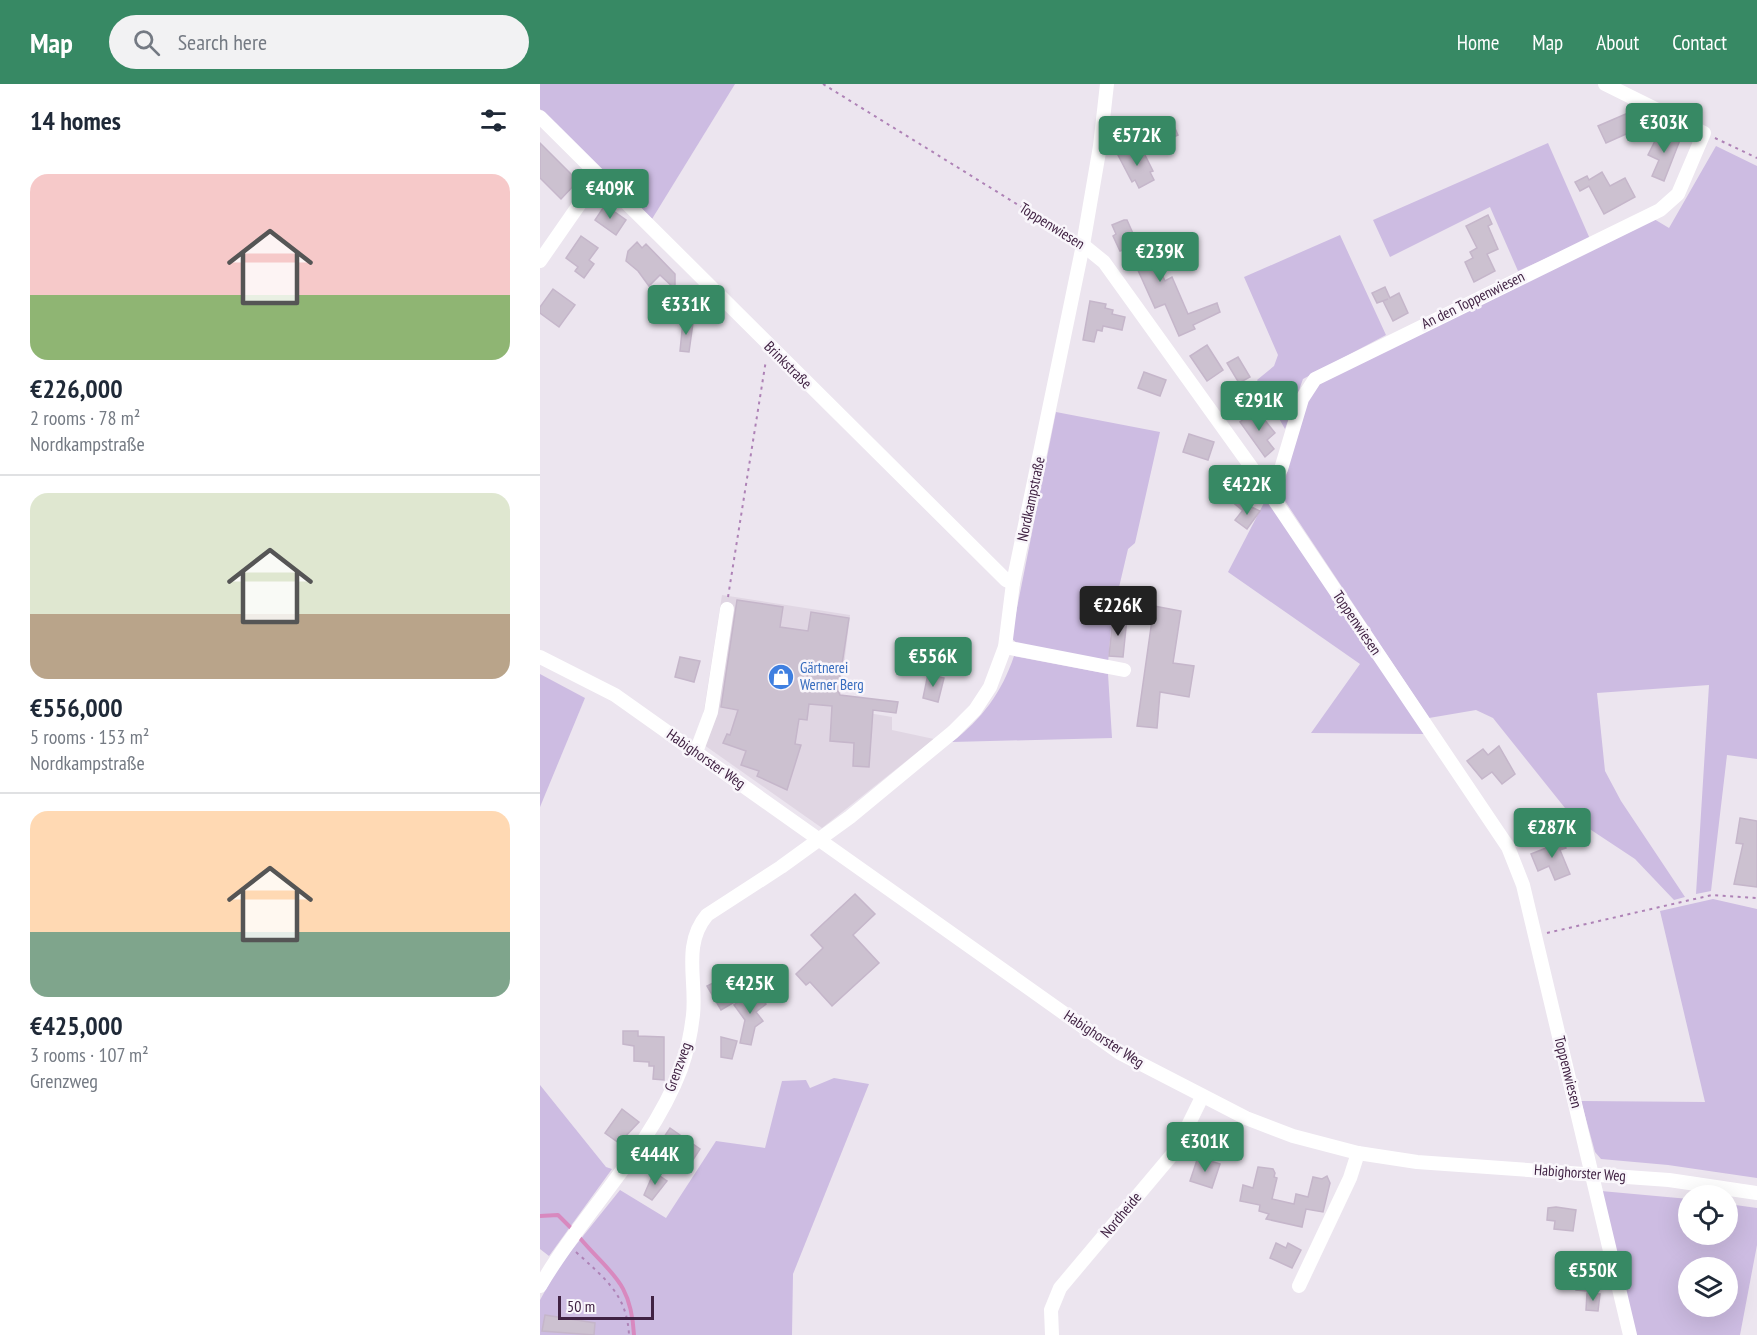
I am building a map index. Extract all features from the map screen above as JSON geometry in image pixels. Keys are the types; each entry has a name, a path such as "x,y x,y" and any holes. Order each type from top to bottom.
{"street":[{"name":"Nordkampstraße","path":"820,838 850,817 953,732 975,710 990,687 1005,646 1013,583 1083,245 1100,146 1107,84"},
{"path":"1605,84 1704,133"},
{"name":"Brinkstraße","path":"540,117 1006,580 1013,583"},
{"name":"An den Toppenwiesen","path":"1268,489 1281,469 1302,399 1315,379 1660,210 1678,194 1704,133"},
{"path":"540,261 599,176"},
{"name":"Toppenwiesen","path":"1083,245 1104,262 1268,489 1508,848 1523,885 1630,1335"},
{"path":"696,752 711,711 727,609"},
{"path":"1005,646 1124,670"},
{"name":"Habighorster Weg","path":"540,657 615,695 820,838 1120,1053 1202,1097 1293,1136 1358,1153 1417,1162 1669,1180 1757,1193"},
{"name":"Grenzweg","path":"540,1286 643,1140 672,1089 681,1067 693,1014 692,947 698,926 708,915 820,838"},
{"name":"Nordheide","path":"1052,1335 1051,1310 1060,1288 1176,1150 1202,1097"},
{"path":"1299,1286 1350,1178 1358,1153"}],"path":[{"name":"Toppenwiesen","path":"823,84 1083,245"},
{"path":"1704,133 1757,158"},
{"path":"727,609 768,345"},
{"path":"1535,936 1712,895 1757,898"},
{"path":"568,1245 612,1286 628,1314 628,1335"}],"shaded area":[{"path":"540,84 735,84 652,219 540,109"},
{"path":"1548,143 1590,239 1518,271 1490,207 1390,257 1373,220"},
{"path":"1716,146 1757,166 1757,759 1727,755 1711,891 1696,894 1709,685 1597,693 1605,771 1621,801 1685,897 1674,900 1635,859 1573,818 1493,718 1476,710 1429,718 1281,495 1306,401 1316,385 1654,219 1669,228"},
{"path":"1340,235 1386,335 1303,379 1285,429 1257,380 1274,366 1278,355 1244,277"},
{"path":"1056,412 1160,432 1135,543 1128,549 1112,617 1108,663 1018,644 1011,638"},
{"path":"1266,499 1427,734 1311,733 1360,664 1228,572"},
{"path":"722,595 850,615 839,708 892,717 892,730 934,739 822,828 697,740 704,710"},
{"path":"1014,656 1108,674 1112,738 952,742 973,724 990,704"},
{"path":"540,674 585,698 540,807"},
{"path":"1713,899 1757,909 1757,1178 1668,1165 1601,1159 1595,1152 1581,1101 1705,1102 1660,911"},
{"path":"834,1078 869,1084 793,1274 792,1335 540,1335 540,1300 559,1266 620,1190 666,1218 716,1141 765,1148 782,1081 806,1080 810,1088"},
{"path":"540,1085 606,1167 612,1169 549,1256 540,1249"},
{"path":"1601,1191 1678,1198 1678,1245 1738,1245 1738,1205 1757,1208 1757,1245 1740,1335 1635,1335"}],"building":[{"path":"1628,113 1635,130 1606,143 1598,126"},
{"path":"1170,117 1178,135 1164,141 1156,123"},
{"path":"1660,131 1680,140 1664,181 1652,176 1659,160 1648,155"},
{"path":"540,143 578,181 561,199 540,178"},
{"path":"1132,148 1136,155 1143,151 1153,171 1150,172 1154,180 1139,188 1135,180 1132,182 1118,155"},
{"path":"1602,172 1610,186 1625,178 1635,197 1604,214 1589,186 1580,191 1575,182 1587,176 1589,180"},
{"path":"605,205 626,220 616,235 595,220"},
{"path":"1488,215 1492,224 1488,226 1498,249 1487,254 1495,271 1474,282 1465,262 1473,258 1470,252 1477,248 1466,226"},
{"path":"1127,220 1143,256 1152,252 1165,281 1172,277 1188,314 1217,303 1220,312 1193,325 1195,329 1179,336 1165,304 1155,308 1128,248 1120,251 1113,236 1116,234 1112,225"},
{"path":"581,236 598,248 589,260 594,264 584,278 575,271 578,267 566,258"},
{"path":"637,242 642,248 646,244 675,274 675,289 660,275 649,286 638,271 626,261 628,251"},
{"path":"1385,287 1390,298 1399,293 1408,313 1393,321 1383,301 1388,299 1377,303 1372,293"},
{"path":"553,289 575,305 559,327 540,313 540,307"},
{"path":"1090,301 1106,304 1105,308 1113,310 1112,314 1125,317 1122,330 1103,326 1102,331 1097,330 1094,342 1083,340"},
{"path":"683,321 693,323 689,352 680,351"},
{"path":"1207,345 1223,370 1207,381 1190,356"},
{"path":"1238,357 1250,377 1239,383 1227,363"},
{"path":"1144,372 1166,380 1160,396 1138,388"},
{"path":"1256,409 1275,433 1267,440 1274,449 1265,457 1240,422"},
{"path":"1189,434 1214,442 1208,460 1183,452"},
{"path":"1238,478 1256,493 1242,510 1224,495"},
{"path":"1247,505 1260,511 1247,529 1235,520"},
{"path":"737,600 783,607 780,627 808,631 811,612 849,618 838,691 840,695 898,702 896,713 873,710 869,767 853,766 854,743 830,741 832,706 809,704 807,720 799,719 795,744 801,745 787,790 757,776 759,771 741,765 746,751 723,743 727,734 730,735 738,710 721,707"},
{"path":"1154,606 1181,611 1173,663 1194,666 1189,697 1160,692 1157,728 1137,726"},
{"path":"1113,617 1127,618 1123,657 1109,656"},
{"path":"680,657 700,661 694,682 675,677"},
{"path":"928,674 944,678 938,702 923,698"},
{"path":"1499,746 1515,774 1502,784 1492,772 1482,779 1467,761 1483,749 1488,755"},
{"path":"1740,818 1757,821 1757,887 1734,884 1743,844 1736,843"},
{"path":"1561,836 1566,848 1560,850 1570,874 1555,880 1549,866 1538,871 1531,854 1551,846 1549,841"},
{"path":"855,894 875,914 853,935 879,963 832,1006 810,982 806,985 796,974 823,948 811,935"},
{"path":"723,978 738,1000 721,1010 707,986"},
{"path":"755,989 766,1004 756,1012 763,1021 755,1027 751,1045 740,1043 745,1020 734,1005"},
{"path":"623,1031 638,1031 638,1036 664,1037 664,1080 653,1079 654,1066 649,1066 649,1062 634,1061 634,1046 623,1044"},
{"path":"721,1037 737,1041 732,1059 721,1057"},
{"path":"622,1109 639,1122 619,1143 605,1133"},
{"path":"670,1128 700,1149 691,1163 680,1154 678,1158 658,1146"},
{"path":"1198,1157 1220,1164 1212,1188 1190,1181"},
{"path":"1258,1167 1273,1169 1275,1173 1274,1177 1277,1178 1272,1199 1294,1204 1296,1194 1308,1197 1313,1177 1322,1179 1327,1176 1330,1183 1323,1212 1306,1209 1302,1227 1266,1219 1269,1214 1259,1211 1260,1205 1240,1201 1243,1185 1253,1188"},
{"path":"654,1172 667,1181 652,1200 644,1195"},
{"path":"1548,1208 1576,1210 1573,1231 1554,1229 1555,1221 1547,1220"},
{"path":"1276,1243 1286,1248 1288,1243 1301,1250 1292,1268 1270,1258"},
{"path":"1578,1268 1598,1269 1597,1292 1576,1290"},
{"path":"1587,1293 1600,1294 1598,1311 1586,1310"},
{"path":"545,1315 595,1323 594,1335 542,1331"}],"waterway":[{"path":"540,1216 558,1215 572,1229"},
{"path":"579,1237 617,1279 628,1302 634,1335"}],"place":[{"name":"Gärtnerei Werner Berg","path":"781,677"}]}
